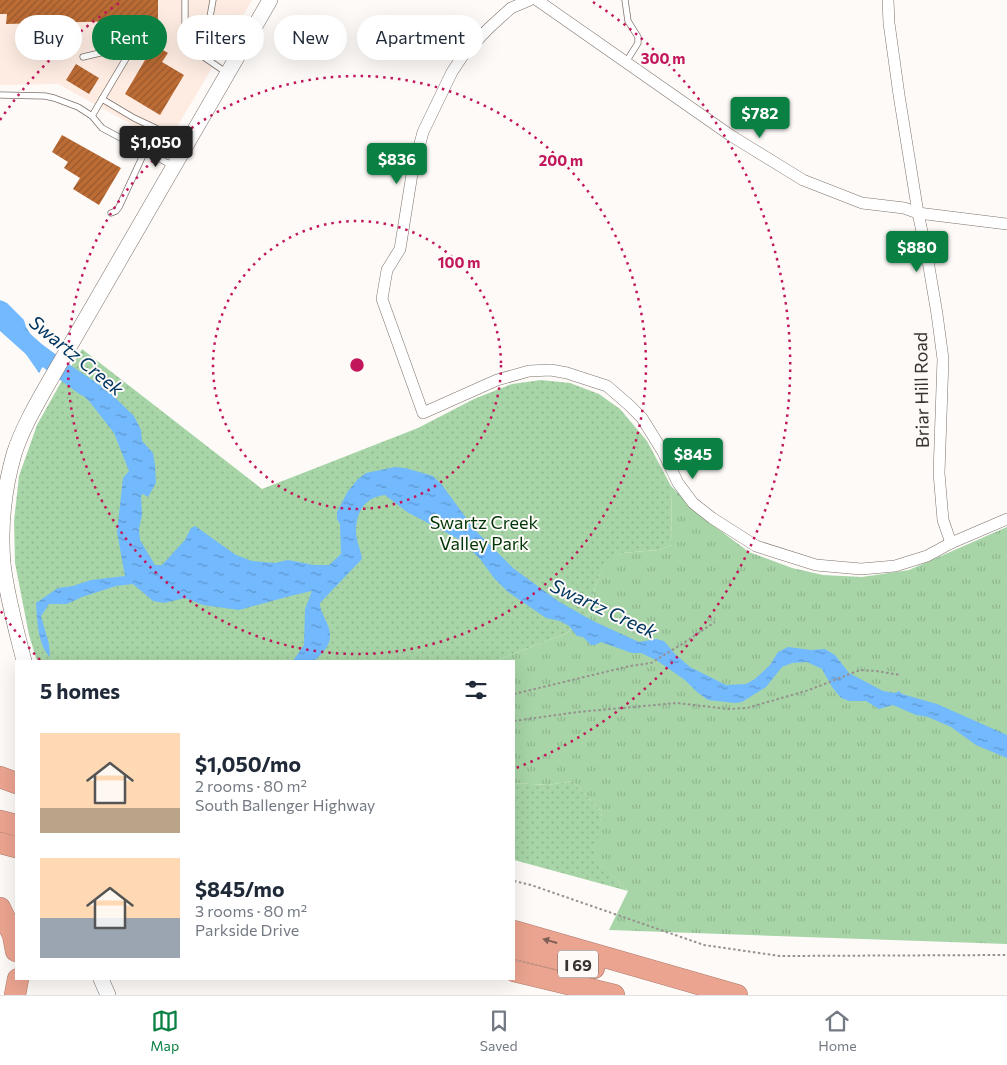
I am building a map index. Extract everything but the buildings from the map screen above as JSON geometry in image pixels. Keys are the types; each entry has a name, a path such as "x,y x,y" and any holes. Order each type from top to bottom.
{"highway":[{"path":"0,777 15,783"},
{"path":"0,792 15,796"},
{"path":"0,821 15,825"},
{"path":"0,843 15,847"},
{"path":"0,908 14,935 15,943"},
{"path":"515,931 737,995"},
{"name":"I 69","path":"515,948 705,995"},
{"name":"I 69","path":"515,970 614,995"},
{"path":"15,995 18,980"}],"street":[{"path":"24,660 3,563 2,517 8,465 26,425 49,382 270,0"},
{"path":"530,0 511,8 464,54 452,72 423,132 412,174 400,248 387,270 382,299 424,413 497,380 530,371 551,370 567,373 607,386 642,418 678,483 693,503 712,518 756,546 816,565 877,568 910,562 1007,519"},
{"path":"537,0 730,135 803,180 862,203 904,208 918,213 1007,224"},
{"name":"Briar Hill Road","path":"888,0 894,59 943,359 939,473 943,520 951,543"},
{"path":"101,980 108,995"}],"lane":[{"path":"185,0 185,15"},
{"path":"210,15 213,0"},
{"path":"625,0 628,21 638,37 638,43 626,62"},
{"path":"83,57 134,45 92,116"},
{"path":"208,60 227,73"},
{"path":"0,95 54,98 78,107 92,116 102,128 174,167"},
{"path":"102,99 134,118 187,143"},
{"path":"111,213 119,207 145,151"}],"path":[{"path":"515,694 630,666 651,663 715,622"},
{"path":"515,721 578,712 677,703 728,709 747,708 809,690 860,670 900,675"},
{"path":"515,881 704,944 780,956 1007,955"}],"shaded area":[{"path":"0,0 252,0 243,15 177,15 177,60 217,60 167,144 58,84 0,85"}],"green space":[{"name":"Swartz Creek Valley Park","path":"82,349 262,489 418,428 474,399 512,384 541,380 570,383 599,394 620,409 647,441 671,486 672,545 659,550 621,553 604,565 595,586 591,612 567,633 498,660 37,660 29,635 15,563 14,521 19,476 37,425"},
{"path":"671,486 702,517 749,552 792,568 823,575 862,577 909,570 1007,527 1007,944 609,930 628,891 593,856 602,812 572,781 548,785 515,783 515,660 498,660 567,633 591,612 595,586 604,564 621,553 659,550 672,545"},
{"path":"572,781 602,812 594,856 628,891 515,860 515,783 548,785"}],"water":[{"path":"0,300 7,303 24,320 33,338 51,353 39,373 21,347 0,326"},
{"path":"71,366 106,389 134,416 141,430 142,441 153,453 156,483 148,497 143,494 141,495 142,515 139,529 140,540 155,565 162,565 185,540 191,528 195,526 236,555 252,561 275,563 288,560 314,565 329,565 341,554 340,524 337,519 337,512 348,491 366,473 395,467 405,468 433,476 442,485 475,530 513,568 558,601 593,621 639,642 656,639 664,641 690,667 726,685 746,684 755,679 770,665 778,652 788,647 811,650 825,649 835,655 849,673 883,691 895,693 899,691 902,694 937,704 1007,735 1007,758 976,745 951,727 928,717 916,715 893,705 879,709 866,701 849,701 841,698 822,669 807,662 792,663 782,667 766,687 742,702 708,700 685,680 656,660 641,653 632,653 601,642 591,645 583,637 577,636 569,626 560,621 546,618 508,592 462,541 407,512 385,495 378,496 367,502 360,512 356,524 356,535 362,559 320,603 329,628 330,639 326,648 315,660 294,660 304,645 305,609 312,591 239,610 203,605 185,598 164,603 153,601 133,584 116,586 67,604 49,604 41,616 49,644 50,657 41,639 36,603 58,588 73,586 91,580 125,576 117,532 123,478 129,471 114,433 89,401 62,380"}],"waterway":[{"name":"Swartz Creek","path":"0,319 36,351 85,387"}]}
